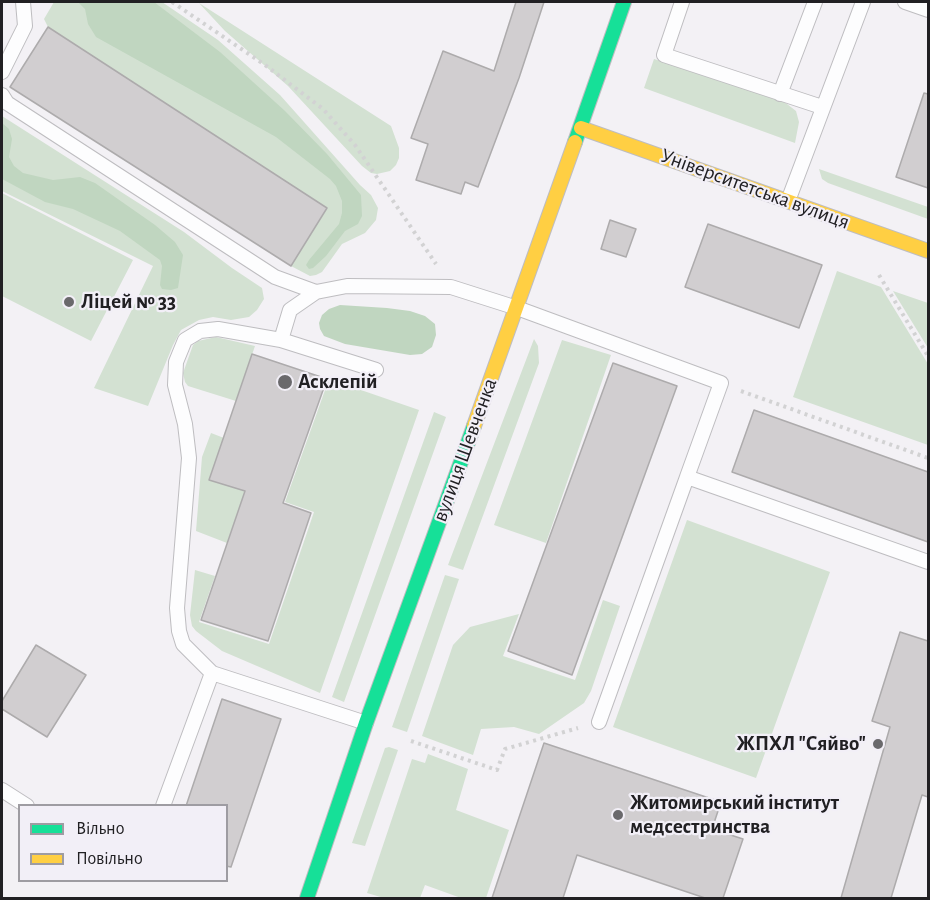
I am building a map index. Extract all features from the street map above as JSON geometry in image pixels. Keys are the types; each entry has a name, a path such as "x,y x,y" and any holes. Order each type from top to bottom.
{"street":[{"name":"вулиця Шевченка","path":"307,898 366,723 517,308 624,2"},
{"name":"Університетська вулиця","path":"581,128 928,251"}],"lane":[{"path":"2,72 25,26 23,2"},
{"path":"682,2 664,55 822,107"},
{"path":"780,94 815,2"},
{"path":"788,201 863,2"},
{"path":"905,2 928,10"},
{"path":"2,95 8,103 275,277 316,292"},
{"path":"281,340 290,310 316,292 347,286 452,287 517,308 721,383 599,722"},
{"path":"366,723 212,674 183,644 179,631 177,608 189,458 185,424 175,385 176,362 185,340 200,331 218,329 281,340 376,370"},
{"path":"687,477 928,562"},
{"path":"164,804 212,674"},
{"path":"2,790 24,804"}],"path":[{"path":"172,2 265,65 323,109 355,146 452,287"},
{"path":"879,275 928,356"},
{"path":"721,383 928,458"},
{"path":"411,741 497,771 505,749 599,722"}],"green space":[{"path":"54,2 162,2 218,40 280,95 371,195 378,208 376,220 365,233 342,244 322,272 310,276 291,266 327,208 48,27 44,19"},
{"path":"78,2 154,2 220,52 285,111 327,154 361,195 362,216 358,224 345,231 326,256 309,269 306,265 339,224 342,213 342,201 336,186 330,179 276,137 96,37 88,24 85,9"},
{"path":"199,3 391,126 399,148 396,165 390,171 377,174 371,173 362,166 288,86 225,31"},
{"path":"654,59 773,96 787,104 796,111 799,122 795,143 644,88"},
{"path":"2,116 184,232 262,288 264,299 249,317 231,320 213,317 199,320 181,330 148,406 94,388 153,266 2,191"},
{"path":"2,123 9,129 12,139 9,157 14,166 23,173 53,180 80,177 95,183 155,225 175,242 183,255 178,288 162,289 160,260 120,231 73,209 45,202 2,179"},
{"path":"819,169 928,207 928,219 828,183 822,179"},
{"name":"Ліцей № 33","path":"2,193 133,260 91,341 2,296"},
{"path":"837,271 881,287 928,364 928,445 793,397"},
{"path":"893,291 928,303 928,348"},
{"path":"340,305 387,308 410,311 425,316 435,324 436,335 432,347 422,354 410,355 345,344 324,336 319,323 322,315 329,309"},
{"path":"216,337 255,346 236,401 188,386 185,382 183,373 193,345 198,341"},
{"path":"534,339 538,346 539,363 463,570 448,565"},
{"path":"562,340 611,355 546,543 494,525"},
{"path":"329,379 419,410 320,693 222,651 196,631 192,626 190,615 195,570 215,576 199,622 269,644 314,512 285,502"},
{"path":"434,412 446,417 344,702 332,697"},
{"path":"211,433 224,438 245,491 227,543 196,531 202,457"},
{"path":"687,520 830,572 756,778 613,727"},
{"path":"445,575 459,579 407,732 392,727"},
{"path":"603,600 620,606 591,691 584,703 539,734 514,727 481,729 473,755 422,736 453,645 470,627 519,614 503,656 575,680"},
{"path":"385,748 398,750 365,846 352,843"},
{"path":"428,754 468,769 456,810 509,830 486,898 461,898 425,885 420,898 384,898 367,893 412,759 425,763"}],"building":[{"path":"516,2 544,2 519,78 478,187 465,182 461,194 416,180 428,144 411,138 443,51 494,71"},
{"path":"48,27 327,208 291,266 10,87"},
{"path":"924,93 928,94 928,188 896,177"},
{"path":"610,220 636,229 626,257 601,249"},
{"path":"708,224 822,265 799,328 685,287"},
{"path":"252,354 327,379 283,503 311,513 268,641 201,620 245,491 209,480"},
{"path":"613,363 677,386 572,675 508,651"},
{"path":"754,410 928,472 928,542 732,472"},
{"path":"900,632 928,641 928,797 922,795 891,898 841,898 890,727 872,721"},
{"path":"36,645 86,675 47,737 2,709 2,701"},
{"path":"222,699 281,719 231,867 228,866 228,804 187,804"},
{"name":"Житомирський інститут медсестринства","path":"544,743 721,802 712,829 743,839 723,898 705,898 577,855 563,898 492,898"}],"traffic: fast":[{"path":"575,142 624,2"},
{"path":"307,898 366,723 474,426"}],"traffic: slow":[{"path":"581,128 928,251"},
{"path":"474,426 575,142"}],"place":[{"name":"Ліцей № 33","path":"69,302"},
{"name":"Асклепій","path":"285,382"},
{"name":"ЖПХЛ \"Сяйво\"","path":"878,744"},
{"name":"Житомирський інститут медсестринства","path":"618,815"}]}
